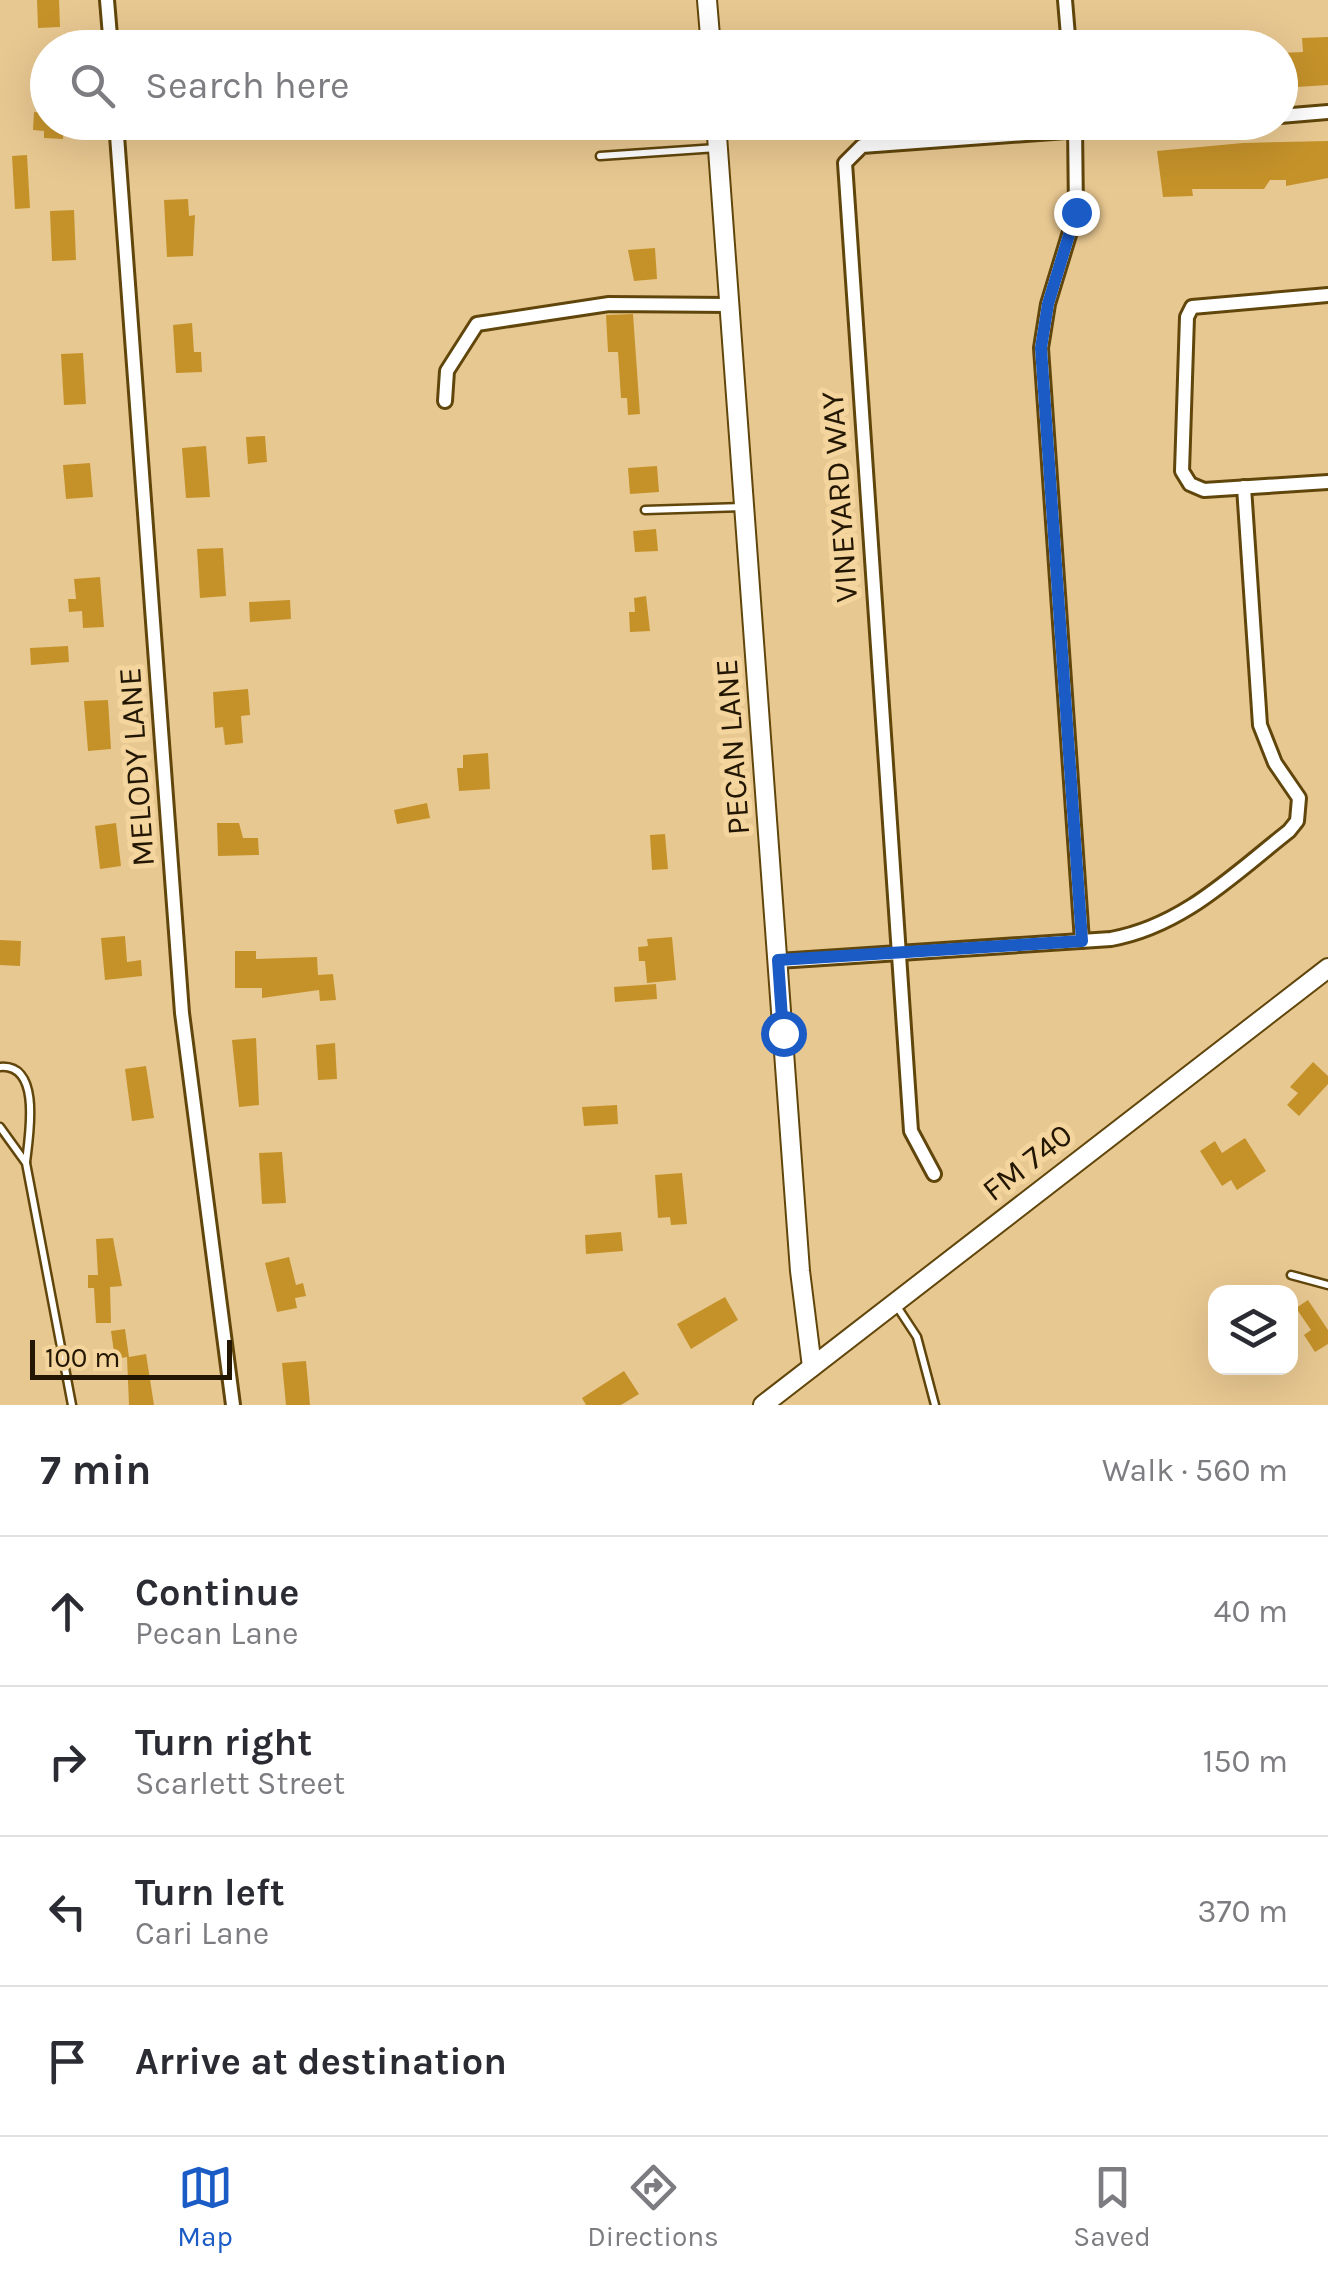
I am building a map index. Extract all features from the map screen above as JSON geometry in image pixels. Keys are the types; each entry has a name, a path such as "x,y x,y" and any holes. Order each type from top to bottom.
{"street":[{"path":"107,0 109,30"},
{"path":"708,0 710,30"},
{"path":"1066,0 1068,30"},
{"path":"1298,114 1328,112"},
{"name":"MELODY LANE","path":"117,140 182,1013 233,1405"},
{"name":"PECAN LANE","path":"717,140 812,1368"},
{"name":"VINEYARD WAY","path":"926,140 862,146 849,155 843,172 911,1130 934,1174"},
{"path":"1075,140 1076,212 1048,304 1041,348 1082,941"},
{"path":"1328,295 1192,307 1187,317 1184,394 1185,478 1204,490 1328,482"},
{"path":"445,401 447,371 478,324 609,304 730,305"},
{"path":"778,960 1134,935 1168,923 1296,821 1299,798 1276,763 1260,725 1244,487"},
{"name":"FM 740","path":"764,1405 1328,968"}],"lane":[{"path":"600,156 718,148"},
{"path":"645,510 744,507"},
{"path":"1,1066 18,1071 27,1083 31,1122 26,1163 72,1405"},
{"path":"0,1127 26,1163"},
{"path":"1291,1275 1328,1286"},
{"path":"894,1303 917,1337 935,1405"}],"building":[{"path":"37,0 59,0 60,27 38,28"},
{"path":"1328,37 1328,85 1298,87 1302,38"},
{"path":"1328,141 1328,178 1286,186 1286,180 1270,180 1264,189 1192,189 1193,196 1163,197 1157,151"},
{"path":"27,155 30,208 15,209 12,156"},
{"path":"188,199 189,216 195,215 193,256 167,257 164,200"},
{"path":"74,210 76,260 52,261 50,211"},
{"path":"655,248 657,279 634,281 628,250"},
{"path":"633,314 640,414 628,415 627,398 621,398 618,352 608,352 606,315"},
{"path":"192,323 194,352 201,352 202,372 176,373 173,325"},
{"path":"83,353 86,404 64,405 61,354"},
{"path":"265,436 267,462 248,464 246,437"},
{"path":"206,446 210,497 186,498 182,448"},
{"path":"90,463 93,497 66,499 63,465"},
{"path":"657,466 659,492 630,494 628,468"},
{"path":"656,529 658,551 635,552 633,531"},
{"path":"223,548 226,596 200,598 197,549"},
{"path":"100,577 104,627 83,628 82,611 69,612 68,599 76,599 74,579"},
{"path":"646,596 650,631 630,632 629,612 635,612 634,598"},
{"path":"290,600 291,619 250,622 249,602"},
{"path":"68,646 69,662 31,665 30,648"},
{"path":"248,689 250,715 241,716 243,743 225,745 223,727 215,728 213,692"},
{"path":"108,700 111,749 88,751 84,701"},
{"path":"488,753 490,789 459,791 457,768 463,768 463,755"},
{"path":"427,803 430,818 397,824 394,810"},
{"path":"116,823 121,866 100,869 95,826"},
{"path":"217,823 239,823 243,838 258,838 259,855 218,856"},
{"path":"665,834 668,869 652,870 650,835"},
{"path":"125,936 127,962 141,960 142,976 105,980 101,938"},
{"path":"672,937 676,980 647,983 645,961 639,961 638,947 648,946 647,939"},
{"path":"0,940 21,941 20,966 0,965"},
{"path":"235,951 256,951 256,959 317,957 318,975 333,974 336,1000 320,1001 319,990 262,998 262,988 235,988"},
{"path":"656,984 657,999 615,1002 614,987"},
{"path":"256,1038 259,1105 239,1107 232,1040"},
{"path":"335,1043 337,1079 318,1080 316,1045"},
{"path":"1313,1062 1328,1076 1328,1084 1299,1116 1287,1105 1298,1093 1290,1087"},
{"path":"146,1066 154,1118 132,1121 125,1069"},
{"path":"617,1105 618,1124 584,1126 582,1107"},
{"path":"1245,1138 1266,1171 1237,1190 1231,1180 1222,1186 1200,1151 1215,1141 1222,1153"},
{"path":"282,1152 286,1203 262,1204 259,1153"},
{"path":"682,1173 687,1224 671,1225 670,1217 658,1218 655,1175"},
{"path":"621,1232 623,1251 586,1254 585,1235"},
{"path":"113,1238 122,1286 110,1287 111,1323 96,1323 94,1288 88,1288 88,1275 98,1275 96,1239"},
{"path":"289,1257 296,1285 303,1283 306,1296 295,1298 297,1308 277,1312 265,1263"},
{"path":"725,1297 738,1320 691,1349 677,1324"},
{"path":"1308,1300 1328,1330 1328,1344 1315,1352 1304,1335 1311,1330 1298,1307"},
{"path":"125,1329 129,1357 146,1354 154,1405 129,1405 127,1357 115,1359 111,1331"},
{"path":"306,1361 310,1405 286,1405 282,1363"},
{"path":"624,1371 639,1394 621,1405 586,1405 582,1398"}],"route":[{"path":"783,1033 778,960 1082,941 1041,348 1048,304 1076,212"}]}
